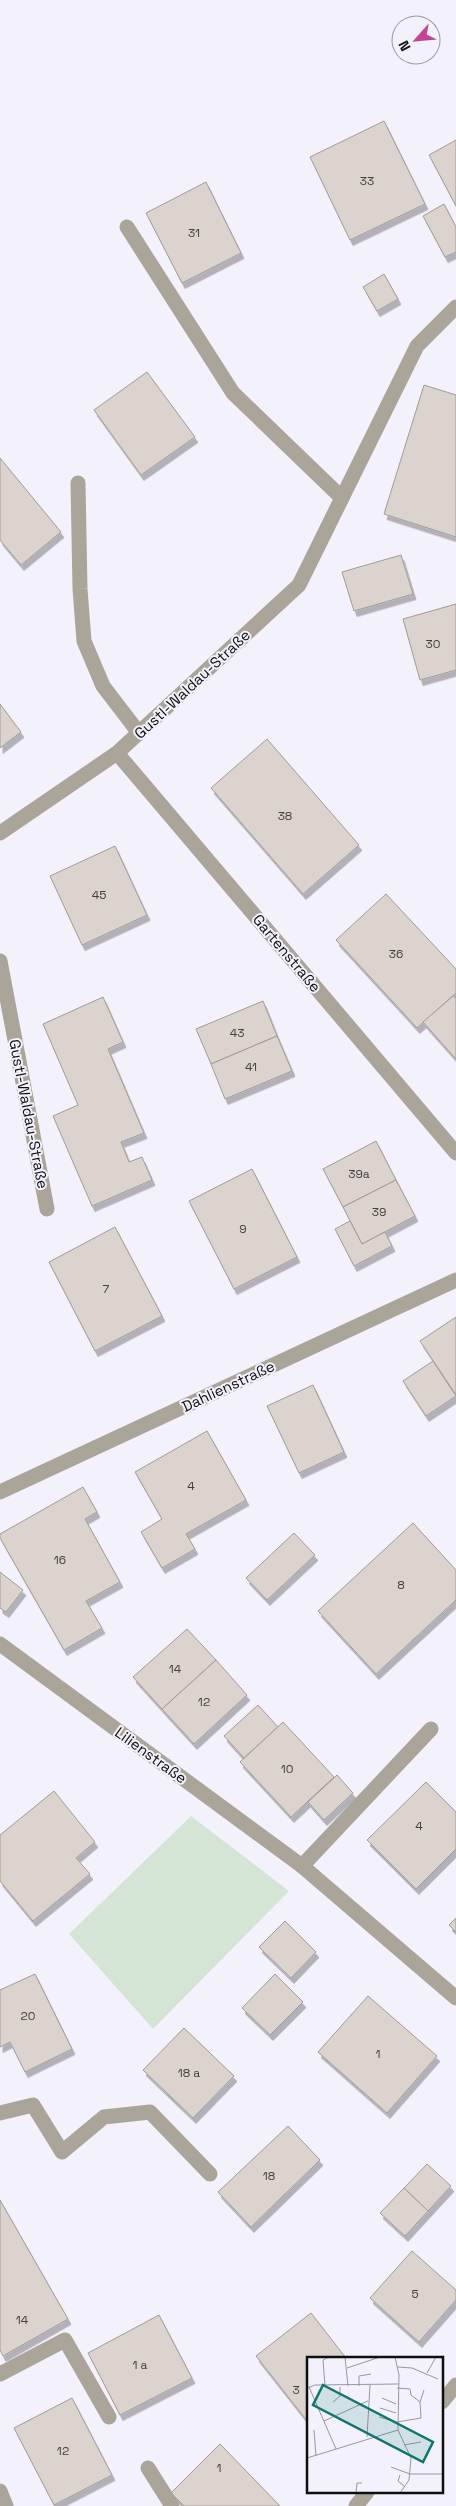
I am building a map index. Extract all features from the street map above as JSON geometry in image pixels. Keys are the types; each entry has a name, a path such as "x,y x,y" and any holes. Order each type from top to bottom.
{"street":[{"path":"127,227 233,392 342,498"},
{"name":"Gustl-Waldau-Straße","path":"0,832 117,753 299,586 417,346 456,307"},
{"path":"78,483 80,589 84,641 103,686 139,734"},
{"name":"Gartenstraße","path":"117,753 456,1152"},
{"name":"Gustl-Waldau-Straße","path":"0,961 47,1209"},
{"name":"Dahlienstraße","path":"0,1492 456,1280"},
{"name":"Lilienstraße","path":"0,1644 302,1866 456,1998"},
{"path":"302,1866 431,1729"},
{"path":"0,2113 33,2105 62,2152 104,2117 150,2112 210,2174"},
{"path":"0,2374 65,2340 110,2417"},
{"path":"444,2400 456,2385"},
{"path":"148,2468 172,2506"},
{"path":"0,2491 6,2506"},
{"path":"356,2506 365,2494"}],"green space":[{"path":"191,1816 289,1891 153,2029 69,1934"}],"building":[{"path":"384,121 425,204 350,240 310,157"},
{"path":"456,140 456,206 429,155"},
{"path":"206,182 241,253 182,283 146,213"},
{"path":"444,204 456,227 456,252 445,257 423,216"},
{"path":"384,274 398,299 377,311 363,287"},
{"path":"147,372 195,437 141,475 94,410"},
{"path":"424,385 456,395 456,537 384,514"},
{"path":"0,458 61,532 21,565 0,540"},
{"path":"401,555 413,594 354,611 342,572"},
{"path":"456,604 456,670 420,680 403,619"},
{"path":"0,704 21,732 0,748"},
{"path":"267,739 359,845 303,894 211,788"},
{"path":"115,846 147,915 82,945 50,876"},
{"path":"386,894 456,969 456,993 417,1028 336,940"},
{"path":"453,996 456,998 456,1059 423,1022"},
{"path":"103,997 123,1042 108,1049 144,1133 121,1142 129,1162 142,1157 152,1180 92,1206 53,1116 78,1105 43,1024"},
{"path":"263,1001 277,1036 211,1064 196,1029"},
{"path":"277,1036 292,1071 225,1099 211,1064"},
{"path":"376,1141 396,1180 343,1207 323,1169"},
{"path":"252,1169 297,1257 234,1289 189,1201"},
{"path":"396,1180 415,1216 362,1244 343,1207"},
{"path":"350,1221 362,1244 385,1232 392,1246 354,1266 335,1229"},
{"path":"115,1227 162,1316 95,1351 49,1262"},
{"path":"456,1317 456,1395 420,1341"},
{"path":"433,1361 456,1396 426,1416 403,1381"},
{"path":"313,1385 344,1452 299,1473 267,1406"},
{"path":"207,1431 246,1500 186,1534 195,1549 162,1568 141,1532 162,1519 135,1472"},
{"path":"83,1487 97,1512 85,1519 120,1582 86,1601 102,1628 64,1650 0,1538 0,1534"},
{"path":"413,1523 456,1570 456,1600 376,1674 318,1611"},
{"path":"294,1533 315,1555 267,1600 246,1578"},
{"path":"0,1572 23,1590 6,1612 0,1608"},
{"path":"187,1629 216,1660 162,1709 133,1677"},
{"path":"216,1660 247,1695 194,1744 162,1709"},
{"path":"258,1705 278,1727 244,1758 224,1736"},
{"path":"283,1722 334,1777 291,1817 240,1762"},
{"path":"337,1775 353,1793 324,1820 308,1802"},
{"path":"426,1782 456,1812 456,1849 416,1889 367,1840"},
{"path":"54,1791 95,1842 76,1858 90,1874 33,1921 0,1881 0,1835"},
{"path":"456,1918 456,1932 449,1925"},
{"path":"285,1921 316,1952 291,1978 259,1947"},
{"path":"35,1974 72,2049 25,2072 10,2042 0,2047 0,1990"},
{"path":"275,1974 303,2002 270,2035 242,2008"},
{"path":"368,1996 437,2056 387,2113 318,2052"},
{"path":"184,2028 234,2076 193,2118 143,2070"},
{"path":"288,2126 320,2160 251,2227 218,2192"},
{"path":"427,2164 451,2186 428,2211 404,2188"},
{"path":"404,2188 428,2211 405,2236 380,2213"},
{"path":"0,2200 68,2319 3,2356 0,2350"},
{"path":"412,2251 456,2290 456,2300 419,2342 370,2298"},
{"path":"311,2313 345,2357 307,2357 307,2421 256,2356"},
{"path":"159,2315 192,2378 120,2415 88,2353"},
{"path":"72,2398 112,2475 54,2505 14,2428"},
{"path":"220,2444 280,2506 184,2506 171,2493"}]}
